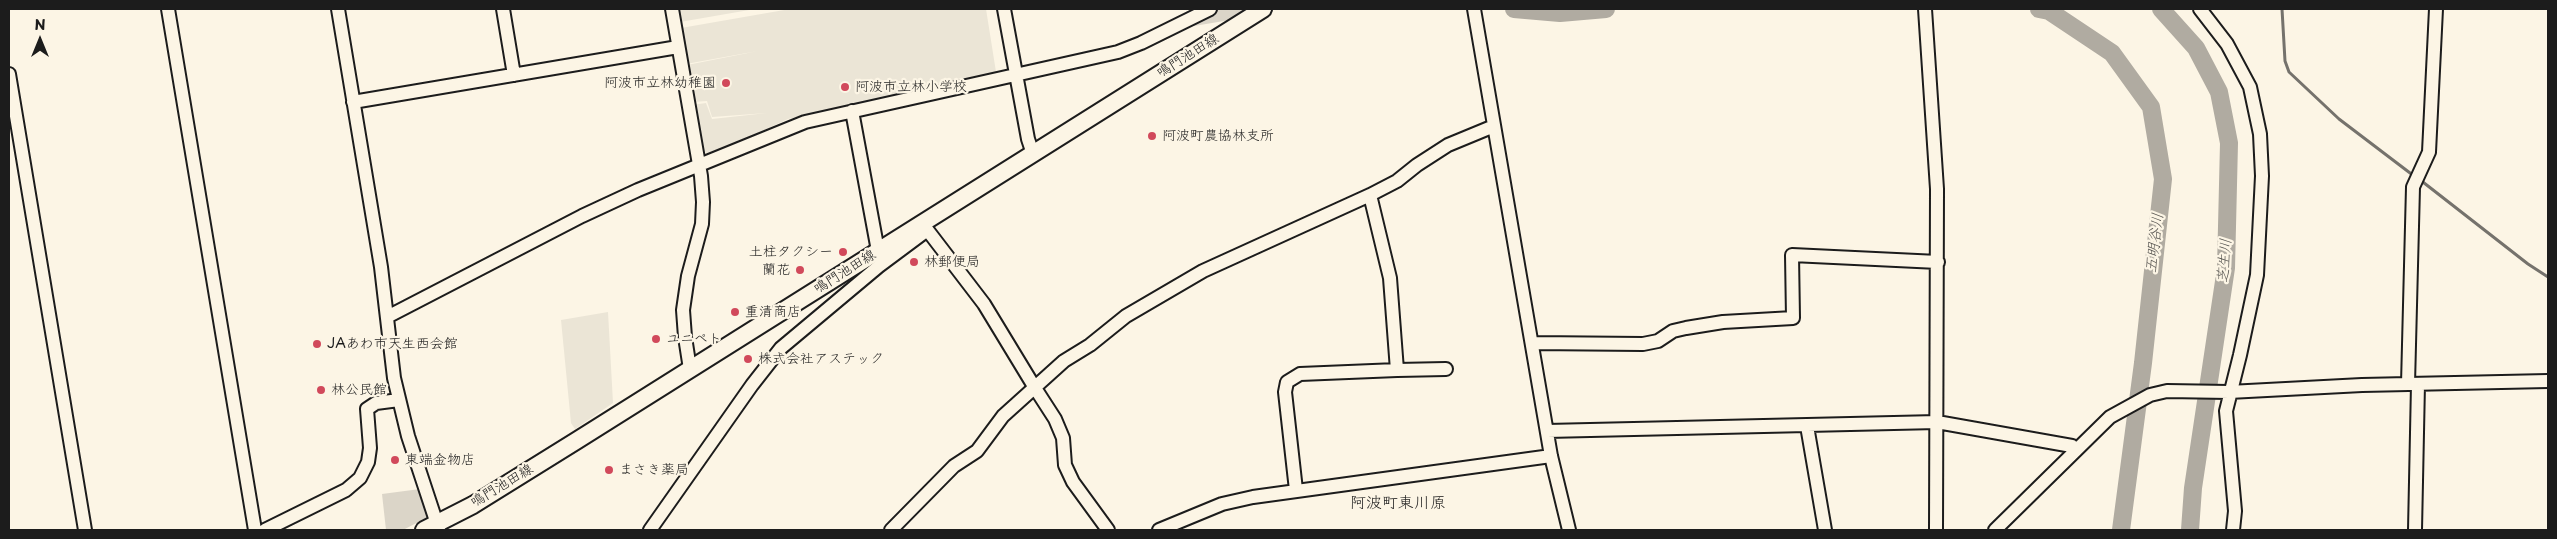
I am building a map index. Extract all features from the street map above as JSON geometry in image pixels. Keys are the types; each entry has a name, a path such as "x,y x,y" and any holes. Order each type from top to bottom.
{"main road":[{"name":"鳴門池田線","path":"434,528 878,251 924,227 1033,154 1264,9"}],"street":[{"path":"168,9 255,530"},
{"path":"338,9 399,400 434,528"},
{"path":"503,9 514,75"},
{"path":"672,9 699,165 703,202 702,224 688,276 683,310 690,370"},
{"path":"1004,9 1015,75 1033,154"},
{"path":"387,316 582,216 699,165 805,122 1118,52 1141,43 1210,9"},
{"path":"1925,9 1937,189 1936,530"},
{"path":"2200,9 2227,44 2250,87 2260,134 2262,176 2257,275 2240,355 2223,392 2235,511 2234,530"},
{"path":"2415,530 2410,264 2413,187 2429,152 2436,9"},
{"path":"1475,12 1551,456 1570,530"},
{"path":"353,102 678,47"},
{"path":"9,74 84,530"},
{"path":"852,111 878,251"},
{"path":"891,530 954,466 976,451 1003,416 1064,361 1090,345 1126,316 1203,271 1398,181 1417,165 1448,146 1494,126"},
{"path":"1370,195 1390,278 1396,370"},
{"path":"650,530 752,385 781,348 924,227 984,304 1063,438 1064,464 1073,482 1108,530"},
{"path":"1532,343 1643,344 1658,341 1673,331 1686,328 1723,322 1793,318 1792,255 1938,262"},
{"path":"1296,490 1285,392 1287,382 1300,374 1446,369"},
{"path":"1995,530 2110,417 2150,395 2167,391 2223,392 2413,384 2548,381"},
{"path":"265,530 346,490 360,478 368,462 370,448 367,409 376,403 399,400"},
{"path":"1547,431 1937,422 2072,446 2076,450"},
{"path":"1807,426 1825,530"},
{"path":"1159,530 1222,504 1296,490 1551,456"}],"shaded area":[{"path":"677,9 755,9 680,22"},
{"name":"阿波市立林小学校","path":"790,9 986,9 996,72 788,119 710,155 701,150 692,105 706,103 712,119 767,113 712,117 707,101 693,102 687,65 758,51 686,64 681,28"},
{"path":"1218,9 1251,9 1236,19 1182,28"},
{"path":"608,312 613,403 575,429 571,423 561,320"},
{"path":"420,489 427,511 426,518 403,530 386,530 382,494"}],"waterway":[{"name":"五明谷川","path":"1514,9 1560,13 1606,9"},
{"name":"五明谷川","path":"2039,9 2049,11 2112,53 2151,107 2163,179 2143,363 2121,530"},
{"name":"芝生川","path":"2161,9 2196,48 2219,92 2229,143 2226,268 2193,488 2190,530"},
{"path":"2282,9 2285,61 2289,72 2339,119 2414,176"},
{"path":"2419,179 2528,264 2548,277"}],"place":[{"name":"阿波市立林幼稚園","path":"726,83"},
{"name":"阿波市立林小学校","path":"845,87"},
{"name":"阿波町農協林支所","path":"1152,136"},
{"name":"土柱タクシー","path":"843,252"},
{"name":"林郵便局","path":"914,262"},
{"name":"蘭花","path":"800,270"},
{"name":"重清商店","path":"735,312"},
{"name":"ユニペト","path":"656,339"},
{"name":"JAあわ市天生西会館","path":"317,344"},
{"name":"株式会社アステック","path":"748,359"},
{"name":"林公民館","path":"321,390"},
{"name":"東端金物店","path":"395,460"},
{"name":"まさき薬局","path":"609,470"}],"district":[{"name":"阿波町東川原","path":"1398,504"}]}
